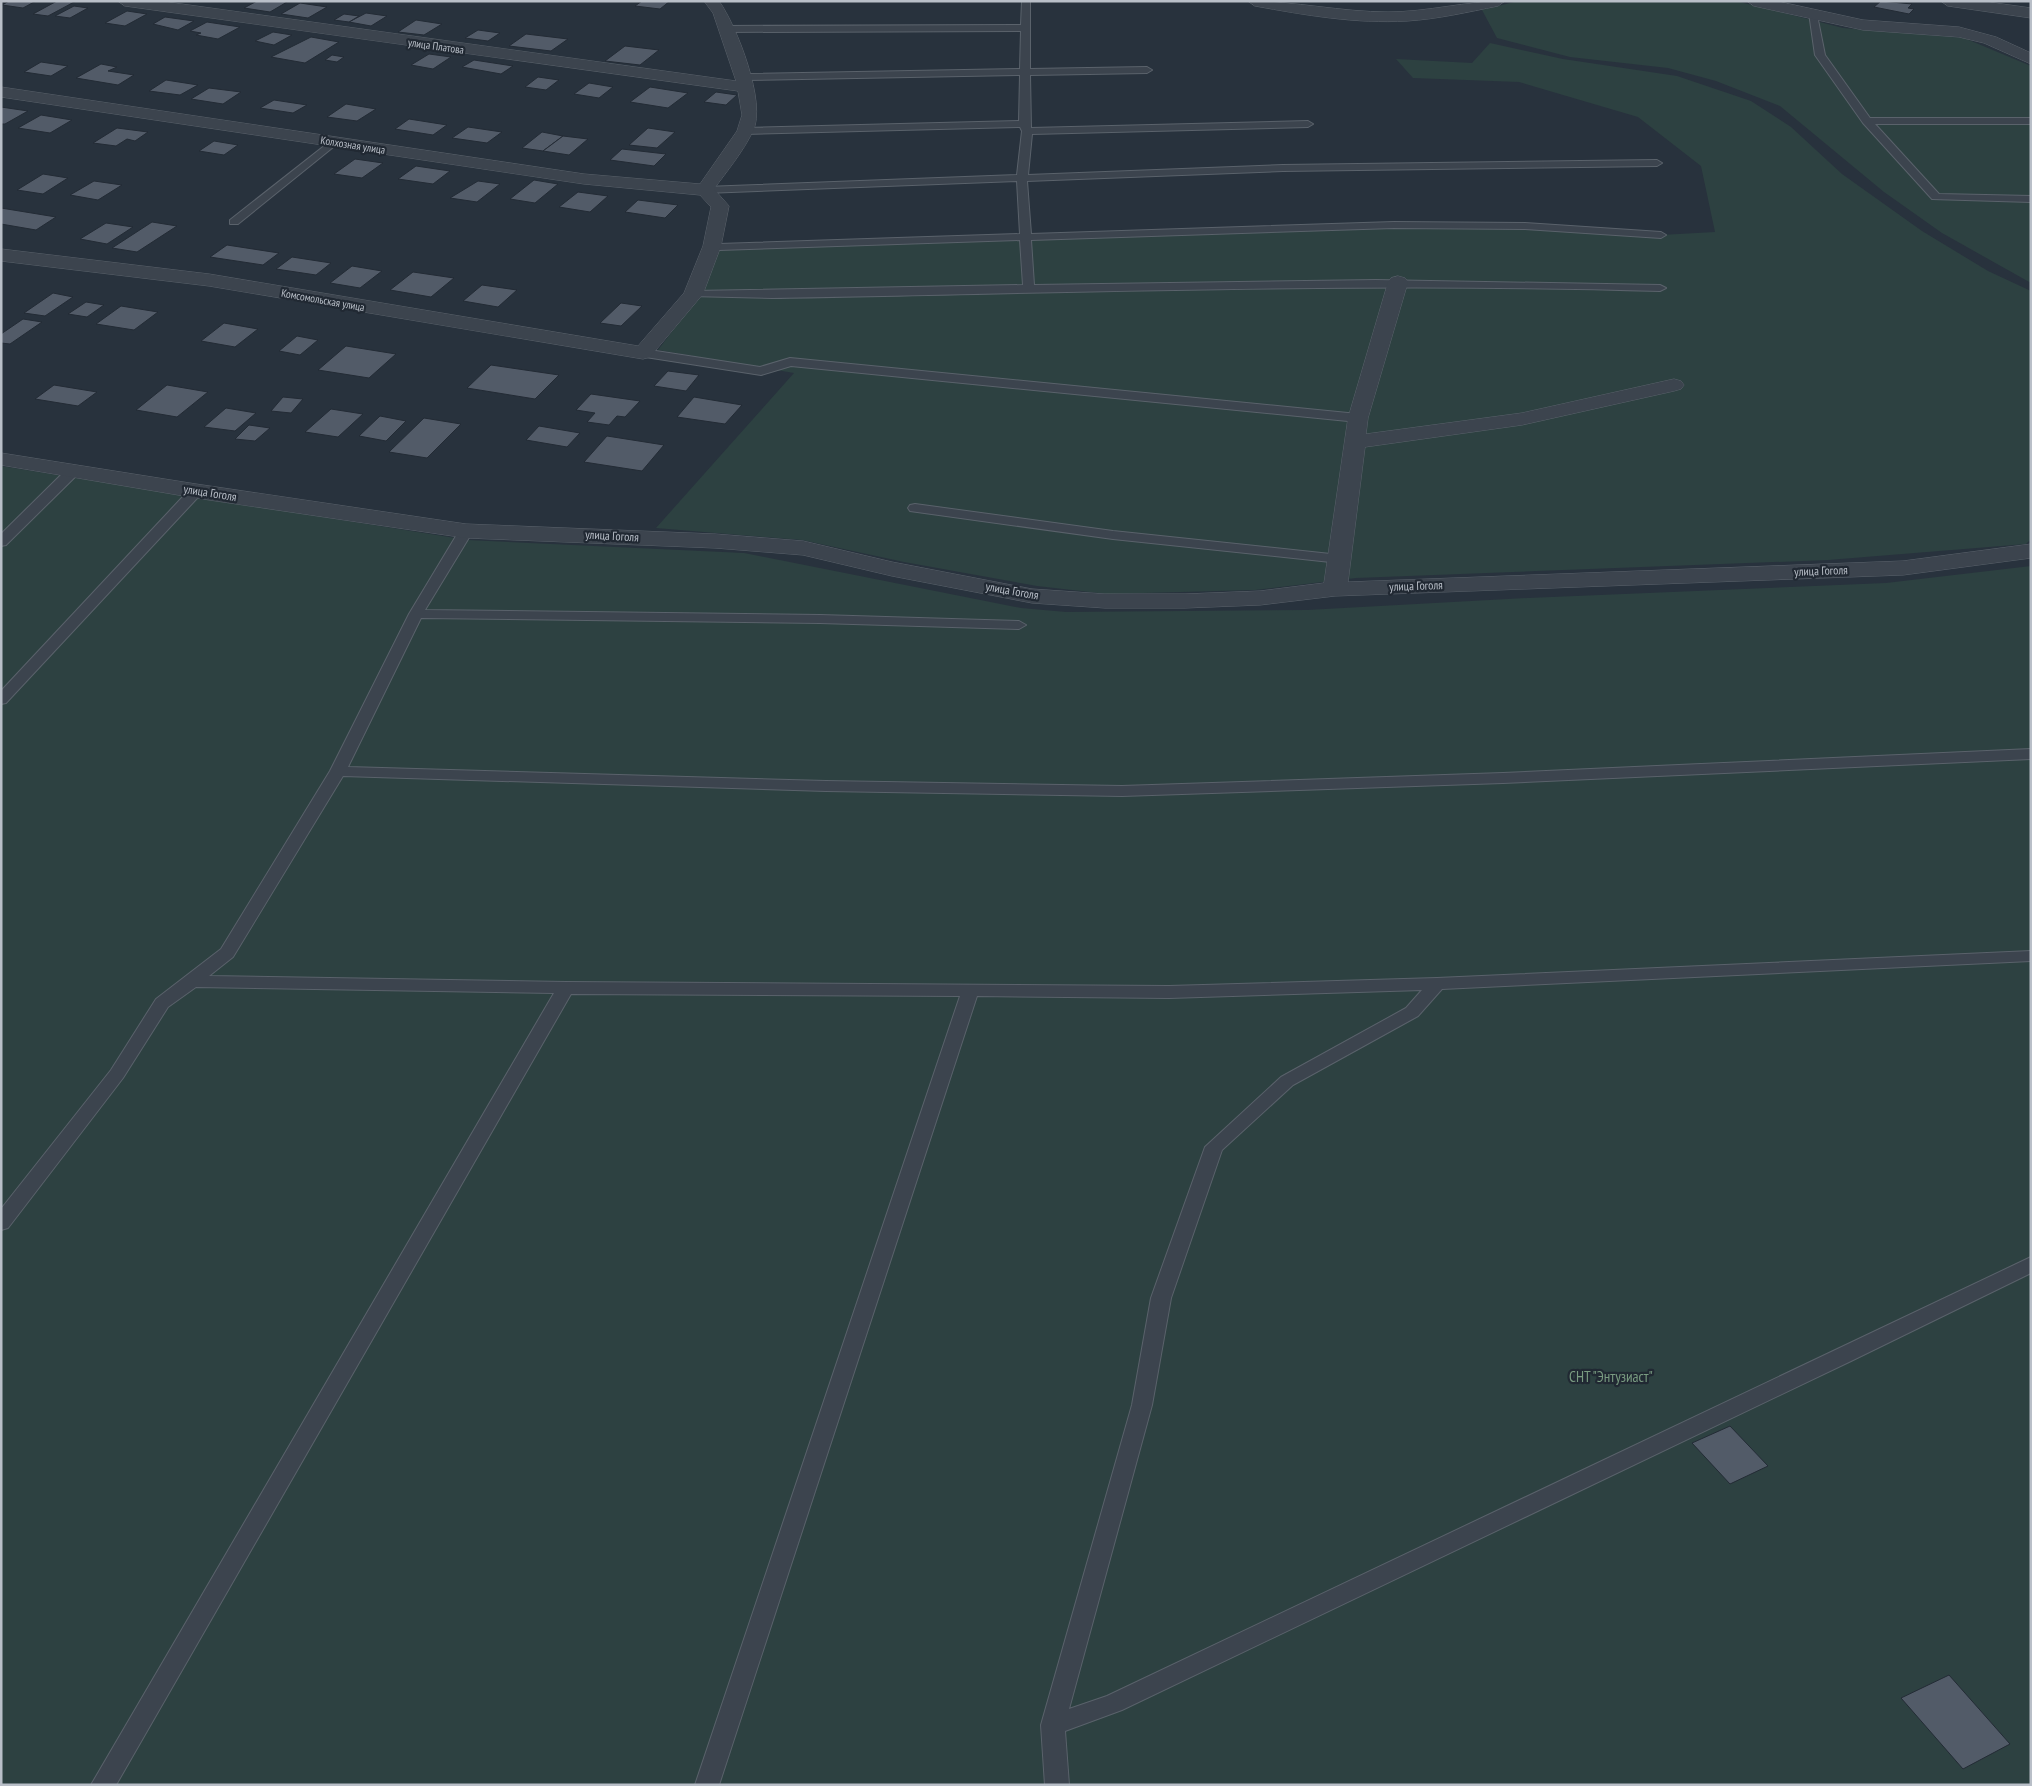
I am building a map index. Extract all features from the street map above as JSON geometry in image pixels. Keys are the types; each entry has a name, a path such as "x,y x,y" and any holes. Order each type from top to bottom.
{"street":[{"name":"улица Платова","path":"125,1 745,82"},
{"path":"643,353 693,294 712,246 720,206 705,190 745,131 750,115 745,82 720,13 711,1"},
{"path":"1254,1 1292,8 1361,16 1405,16 1464,4 1498,1"},
{"path":"1754,1 1863,25 1959,32 1990,40 2031,59"},
{"path":"1948,1 2031,13"},
{"name":"Колхозная улица","path":"1,92 584,179 705,190"},
{"name":"Комсомольская улица","path":"1,255 209,280 643,353"},
{"path":"1336,589 1358,418 1398,282"},
{"path":"1356,442 1522,419 1674,385"},
{"name":"улица Гоголя","path":"1,459 196,491 466,531 715,541 804,548 892,569 1032,596 1105,601 1185,601 1260,598 1336,589 1903,568 2031,551"}],"lane":[{"path":"1026,1 1026,128 1022,179 1029,290"},
{"path":"1812,15 1820,55 1867,121 1936,197 2029,200"},
{"path":"725,28 1025,28"},
{"path":"745,82 1147,70"},
{"path":"1867,121 2031,121"},
{"path":"745,131 1308,124"},
{"path":"234,222 333,142"},
{"path":"705,190 1282,168 1657,164"},
{"path":"719,247 1394,225 1526,226 1661,234"},
{"path":"693,294 743,295 1398,282 1530,283 1660,288"},
{"path":"643,353 761,371 790,362 1358,418"},
{"path":"1,542 73,471"},
{"path":"1,700 196,491"},
{"path":"915,508 1113,535 1340,559"},
{"path":"1,1223 117,1074 162,1003 227,953 338,771 416,614 466,531"},
{"path":"416,614 820,619 1019,625"},
{"path":"338,771 796,785 1122,791 1513,778 2031,754"},
{"path":"192,980 566,988 887,991 970,989 1169,992 1437,984 2031,956"},
{"path":"1056,1785 1053,1725 1142,1405 1161,1298 1214,1147 1287,1081 1412,1012 1437,984"},
{"path":"103,1785 566,988"},
{"path":"707,1785 964,1012 970,989"},
{"path":"1053,1725 1114,1703 1834,1360 2031,1264"}],"green space":[{"path":"1518,1 1736,1 1843,28 1964,38 2031,66 2031,283 1942,233 1884,192 1780,106 1716,81 1668,68 1570,57 1497,38 1482,10"},
{"path":"1490,43 1563,59 1677,76 1751,101 1791,127 1842,174 1922,231 1988,271 2031,291 2031,539 2026,544 1828,560 1356,578 1255,590 1107,594 1037,586 904,562 802,540 656,528 794,373 658,350 702,292 719,247 1394,225 1525,226 1661,235 1715,232 1701,166 1638,117 1519,82 1413,78 1396,59 1472,63"},
{"name":"СНТ \"Энтузиаст\"","path":"1,466 468,540 744,553 1021,608 1066,612 1307,610 1528,598 1886,583 2031,566 2031,1785 1,1785"}],"building":[{"path":"9,1 36,1 23,8 2,5"},
{"path":"57,1 76,1 48,16 33,14"},
{"path":"257,1 287,2 270,12 244,8"},
{"path":"642,1 670,1 660,9 635,6"},
{"path":"1881,1 1912,4 1908,8 1914,9 1909,14 1874,7"},
{"path":"300,3 327,7 308,18 281,14"},
{"path":"74,6 88,8 70,18 55,16"},
{"path":"127,11 147,14 125,26 105,23"},
{"path":"366,13 387,16 371,26 349,22"},
{"path":"344,14 359,16 349,22 334,20"},
{"path":"165,17 194,21 178,30 153,24"},
{"path":"416,20 442,24 424,35 398,32"},
{"path":"207,22 240,27 218,39 196,35 201,33 190,31"},
{"path":"478,30 500,33 488,41 465,38"},
{"path":"273,32 292,35 274,45 255,41"},
{"path":"526,34 568,39 551,51 509,46"},
{"path":"311,37 339,42 305,63 271,57"},
{"path":"625,46 659,50 640,65 605,61"},
{"path":"429,54 451,57 433,69 411,65"},
{"path":"332,55 344,57 337,62 325,60"},
{"path":"474,60 513,66 501,74 462,67"},
{"path":"41,62 68,66 51,76 24,72"},
{"path":"101,64 117,67 108,71 134,75 118,85 76,78"},
{"path":"538,77 559,80 546,90 525,87"},
{"path":"166,80 198,85 180,95 149,91"},
{"path":"589,83 613,87 599,98 574,94"},
{"path":"650,87 688,93 668,108 630,102"},
{"path":"209,88 241,92 223,104 191,99"},
{"path":"716,92 737,95 726,105 704,102"},
{"path":"274,100 307,105 293,113 260,108"},
{"path":"346,104 376,109 357,121 327,117"},
{"path":"1,107 28,111 5,124 1,124"},
{"path":"41,115 72,120 50,133 18,128"},
{"path":"409,119 447,125 433,135 395,129"},
{"path":"468,127 502,132 487,143 452,138"},
{"path":"117,128 148,132 135,141 127,139 116,146 93,143"},
{"path":"648,128 675,132 657,148 629,145"},
{"path":"542,132 563,136 543,151 522,148"},
{"path":"563,136 588,139 569,155 543,151"},
{"path":"214,141 238,145 224,155 199,151"},
{"path":"622,149 666,154 654,166 610,160"},
{"path":"355,159 383,163 362,178 334,174"},
{"path":"416,166 450,171 433,184 398,179"},
{"path":"43,174 68,178 43,194 17,190"},
{"path":"534,180 558,184 535,203 510,199"},
{"path":"94,181 122,185 98,200 70,195"},
{"path":"478,181 500,184 477,202 450,198"},
{"path":"578,192 608,196 590,212 559,207"},
{"path":"638,200 678,205 665,218 625,212"},
{"path":"1,208 56,217 36,230 1,224"},
{"path":"152,222 177,226 137,252 112,248"},
{"path":"106,223 133,227 107,244 80,239"},
{"path":"227,245 279,253 263,265 210,257"},
{"path":"292,257 331,263 316,275 276,269"},
{"path":"352,266 382,271 360,288 330,283"},
{"path":"413,272 454,278 431,297 390,290"},
{"path":"482,285 517,290 498,307 463,301"},
{"path":"53,293 73,297 45,316 24,313"},
{"path":"86,302 104,305 87,317 68,314"},
{"path":"621,303 642,306 621,326 600,323"},
{"path":"121,306 158,312 134,330 96,324"},
{"path":"23,319 42,322 10,344 1,343 1,334"},
{"path":"224,323 258,329 235,347 201,341"},
{"path":"297,336 318,340 300,355 279,351"},
{"path":"346,346 396,354 369,378 318,370"},
{"path":"491,365 559,375 535,399 467,388"},
{"path":"668,371 699,375 686,391 654,386"},
{"path":"54,385 97,392 78,406 35,399"},
{"path":"167,385 208,392 177,417 136,410"},
{"path":"591,394 640,401 625,417 617,416 609,425 587,422 595,413 576,410"},
{"path":"283,397 303,399 291,413 271,411"},
{"path":"694,397 742,405 725,424 677,417"},
{"path":"226,408 256,413 235,431 204,427"},
{"path":"331,409 363,414 338,437 305,432"},
{"path":"380,416 406,421 386,441 359,436"},
{"path":"424,418 461,424 427,458 389,452"},
{"path":"249,425 270,428 255,441 235,439"},
{"path":"539,426 580,433 567,447 526,440"},
{"path":"607,436 664,445 642,471 584,462"},
{"path":"1730,1426 1768,1466 1730,1484 1692,1443"},
{"path":"1949,1675 2010,1744 1963,1769 1901,1698"}]}
